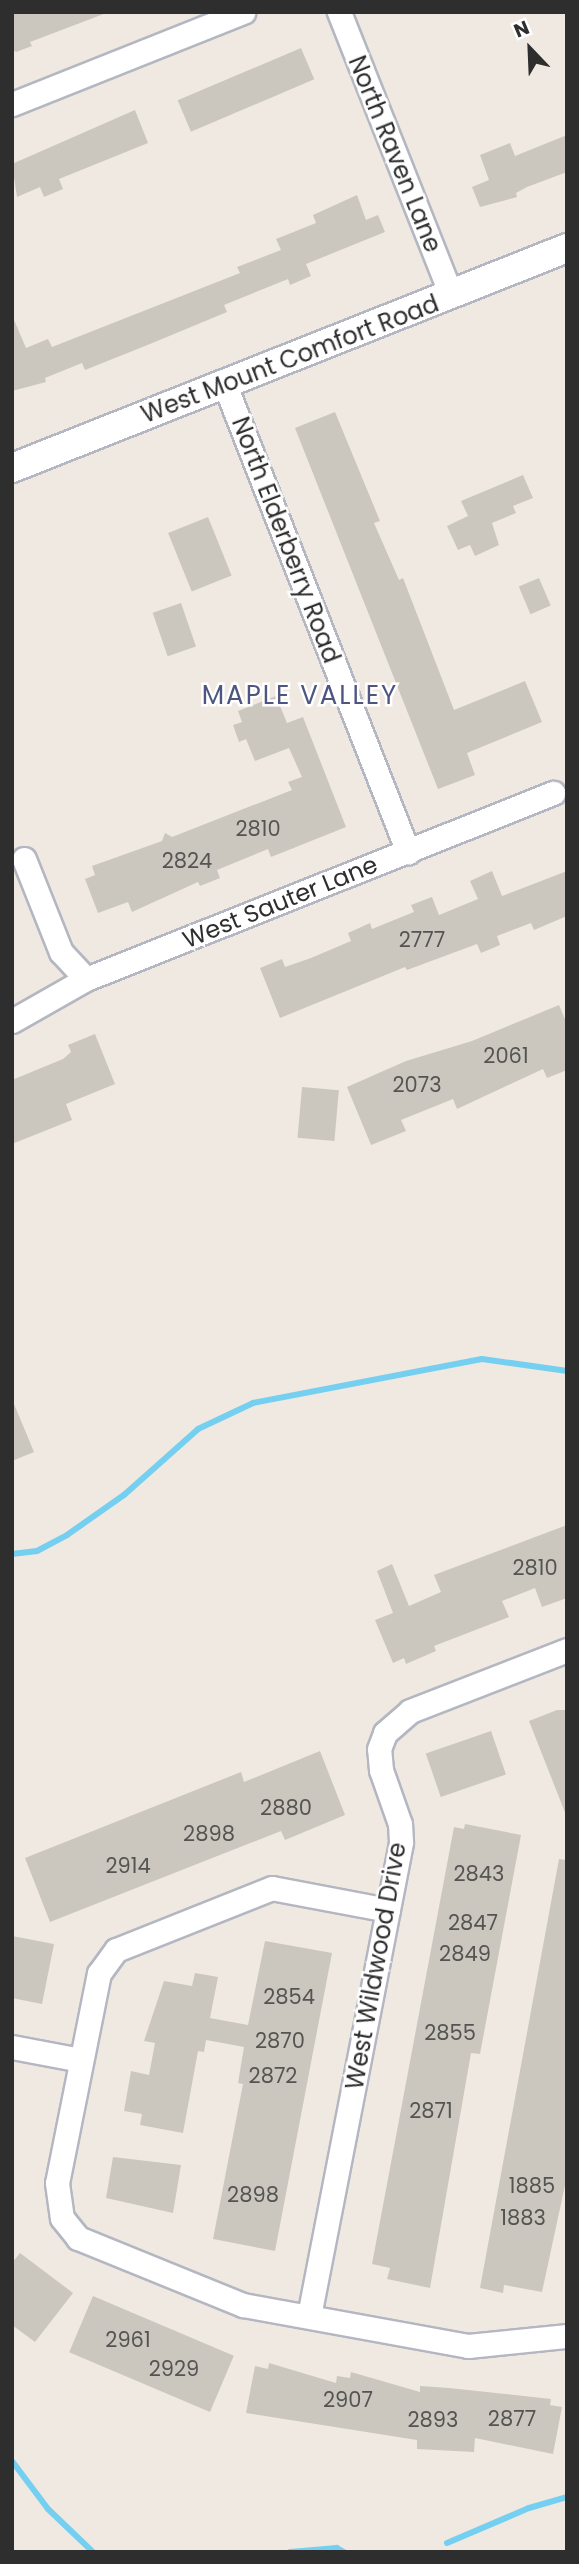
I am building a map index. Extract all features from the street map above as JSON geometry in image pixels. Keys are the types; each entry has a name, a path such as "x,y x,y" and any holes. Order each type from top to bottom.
{"street":[{"path":"12,104 243,12"},
{"name":"North Raven Lane","path":"339,12 452,295"},
{"name":"West Mount Comfort Road","path":"12,468 567,248"},
{"name":"North Elderberry Road","path":"225,384 408,852"},
{"name":"West Sauter Lane","path":"12,1021 86,979 553,793"},
{"path":"24,859 61,952 86,979"},
{"name":"West Wildwood Drive","path":"309,2316 401,1842 400,1824 381,1770 379,1749 385,1733 410,1711 567,1650"},
{"path":"388,1910 272,1888 128,1943 106,1960 99,1973 57,2183 62,2218 78,2238 243,2305 468,2346 567,2336"},
{"path":"12,2047 82,2060"}],"building":[{"path":"12,12 109,12 30,42 32,46 16,52 12,49"},
{"path":"301,48 314,79 191,132 178,100"},
{"path":"135,110 148,143 59,179 63,189 44,197 40,187 17,197 12,164"},
{"path":"567,135 567,172 527,187 516,193 517,197 480,207 472,187 489,180 480,155 510,143 515,156"},
{"path":"357,195 366,220 378,215 385,232 306,264 311,276 290,285 288,279 224,305 227,312 85,370 82,363 45,378 46,382 12,391 12,315 26,348 48,339 52,347 240,273 237,267 281,250 276,239 316,223 313,215"},
{"path":"335,412 380,521 374,523 399,580 403,578 454,710 525,681 542,722 467,753 475,775 438,789 295,428"},
{"path":"523,475 533,498 513,506 516,513 492,523 499,545 475,556 470,545 458,550 447,526 468,516 461,501"},
{"path":"208,517 232,575 192,592 168,533"},
{"path":"539,578 551,606 530,614 519,587"},
{"path":"181,603 196,646 168,656 153,613"},
{"path":"276,696 287,723 303,717 346,827 271,857 268,849 217,870 220,878 200,886 198,882 132,912 128,902 98,913 85,879 95,875 92,866 162,841 165,833 172,837 292,790 288,782 302,777 289,748 255,761 246,739 239,742 233,725 242,722 238,711"},
{"path":"492,871 502,896 567,871 567,916 534,930 531,923 497,936 500,945 481,953 477,944 407,970 405,967 280,1018 260,968 282,959 285,967 311,958 351,941 348,933 370,923 372,929 414,912 411,905 432,897 439,915 478,899 470,881"},
{"path":"559,1005 567,1024 567,1070 547,1078 543,1069 457,1109 453,1099 401,1120 406,1131 371,1145 347,1087 406,1061 472,1041"},
{"path":"95,1034 115,1084 66,1104 72,1120 12,1144 12,1080 63,1059 71,1052 68,1045"},
{"path":"302,1087 339,1090 334,1141 298,1138"},
{"path":"12,1399 34,1452 12,1461"},
{"path":"567,1525 567,1598 542,1607 535,1588 502,1601 509,1617 434,1646 436,1651 406,1664 404,1658 393,1663 375,1620 393,1613 377,1571 392,1564 409,1606 441,1592 434,1575"},
{"path":"557,1710 567,1710 566,1815 529,1721"},
{"path":"491,1731 506,1774 441,1797 426,1753"},
{"path":"320,1751 345,1815 285,1840 281,1831 50,1922 25,1858 241,1772 244,1782"},
{"path":"465,1824 521,1835 480,2054 471,2053 430,2288 387,2279 390,2268 372,2264 454,1827 464,1829"},
{"path":"559,1859 567,1860 567,2176 542,2292 504,2285 503,2293 480,2288"},
{"path":"12,1936 54,1944 42,2004 12,1998"},
{"path":"265,1941 332,1953 275,2251 213,2239 243,2084 238,2083 244,2047 206,2040 204,2052 198,2051 183,2133 140,2125 142,2114 124,2111 131,2071 149,2075 155,2043 144,2041 164,1981 192,1986 195,1973 218,1977 210,2018 248,2025"},
{"path":"113,2157 181,2165 173,2213 106,2198"},
{"path":"20,2253 73,2293 35,2342 12,2325 12,2263"},
{"path":"93,2296 234,2356 210,2412 69,2352"},
{"path":"269,2363 336,2383 337,2376 350,2378 351,2372 420,2392 420,2386 551,2399 550,2405 562,2407 553,2454 475,2438 474,2452 417,2449 417,2440 246,2413 255,2366 268,2369"}],"waterway":[{"path":"12,1554 37,1551 67,1535 124,1495 198,1429 253,1403 482,1359 567,1371"},
{"path":"12,2461 48,2509 93,2552"},
{"path":"447,2543 529,2508 567,2497"},
{"path":"290,2552 337,2548 344,2552"}],"district":[{"name":"MAPLE VALLEY","path":"300,696"}]}
